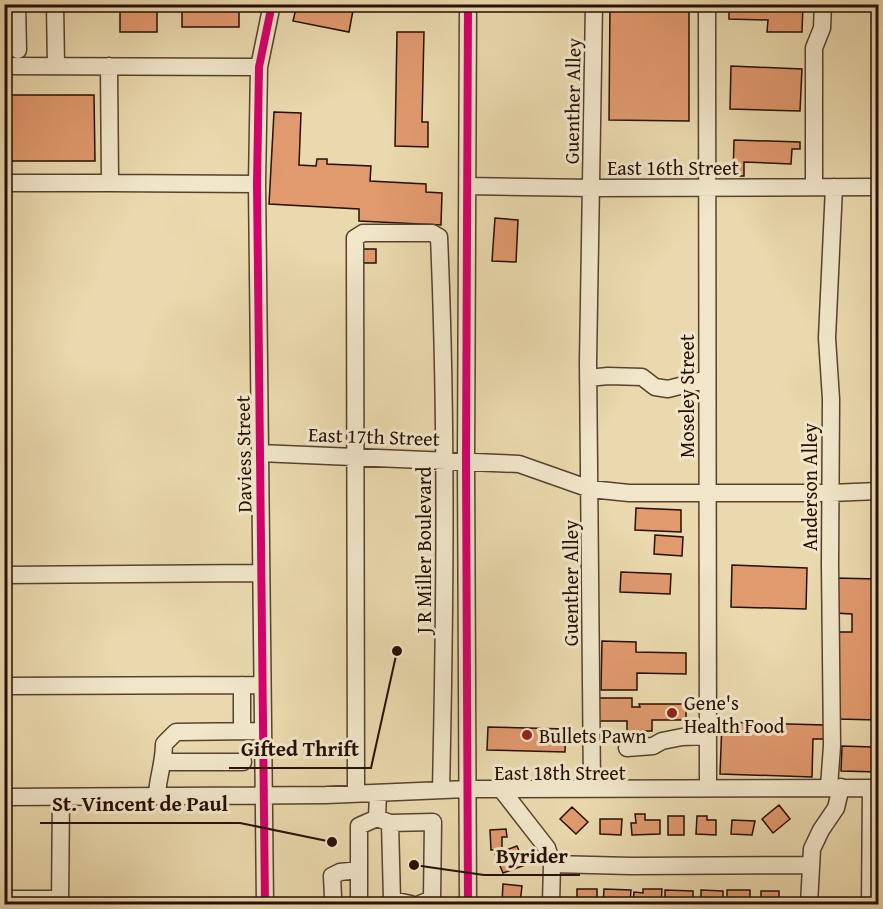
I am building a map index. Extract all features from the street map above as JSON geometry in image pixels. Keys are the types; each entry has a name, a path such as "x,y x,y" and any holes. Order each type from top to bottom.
{"street":[{"path":"17,4 18,50"},
{"path":"55,4 56,66"},
{"name":"Daviess Street","path":"266,904 257,184 259,67 272,4"},
{"path":"468,4 466,461 468,904"},
{"name":"Guenther Alley","path":"592,788 588,378 594,4"},
{"name":"Moseley Street","path":"707,4 708,788"},
{"path":"814,188 814,48 822,28 823,4"},
{"path":"4,66 259,67"},
{"path":"110,66 110,183"},
{"path":"4,183 257,184"},
{"name":"East 16th Street","path":"468,186 879,188"},
{"name":"Anderson Alley","path":"809,904 812,849 836,808 832,747 831,399 827,338 834,187"},
{"name":"J R Miller Boulevard","path":"356,457 355,238 363,233 432,233 439,237 444,460 445,625 441,790"},
{"path":"588,378 642,377 655,387 668,389 707,379"},
{"name":"East 17th Street","path":"259,453 519,464 590,489 629,493 879,491"},
{"path":"356,457 356,794"},
{"path":"4,575 261,573"},
{"path":"445,625 466,626"},
{"path":"242,685 242,731"},
{"path":"4,686 262,685"},
{"path":"158,795 158,778 164,762 164,744 176,732 263,731"},
{"path":"627,747 653,746 662,741 682,737 708,736"},
{"path":"164,762 243,762"},
{"path":"870,904 875,788"},
{"name":"East 18th Street","path":"4,796 356,794 467,789 875,788"},
{"path":"501,789 547,848 552,864 551,904"},
{"path":"378,793 384,821 392,900 411,904"},
{"path":"4,899 60,902 61,797"},
{"path":"359,904 359,826 384,821 433,822 432,899 420,904"},
{"path":"552,864 810,865"},
{"path":"333,897 332,876 340,872 359,870"}],"building":[{"path":"120,4 157,4 157,32 120,32"},
{"path":"182,4 239,4 239,27 182,27"},
{"path":"297,4 354,5 349,32 293,21"},
{"path":"610,4 689,4 689,121 609,120"},
{"path":"729,4 803,4 802,32 767,32 768,20 729,19"},
{"path":"397,32 424,32 422,122 428,122 428,147 395,146"},
{"path":"731,66 802,69 800,111 730,109"},
{"path":"4,95 94,95 95,161 4,161"},
{"path":"274,112 301,113 299,165 316,166 317,159 327,159 327,164 371,166 370,181 426,184 426,192 442,193 441,225 359,221 359,209 269,204"},
{"path":"734,140 800,142 800,149 792,149 791,164 744,162 744,176 733,176"},
{"path":"495,218 518,220 516,262 492,261"},
{"path":"356,249 376,249 376,263 356,263"},
{"path":"636,508 681,510 681,532 635,530"},
{"path":"655,535 683,537 682,556 654,554"},
{"path":"732,565 807,568 806,609 731,607"},
{"path":"621,572 671,574 670,594 620,592"},
{"path":"834,578 878,579 877,720 838,719 839,632 852,632 852,614 834,613"},
{"path":"602,641 636,642 636,652 686,653 686,674 637,673 637,690 601,690"},
{"path":"596,698 632,698 632,707 640,707 639,704 686,704 686,720 652,720 652,731 627,731 627,721 596,721"},
{"path":"722,722 825,725 825,739 813,739 812,777 720,774"},
{"path":"488,727 566,729 565,752 487,750"},
{"path":"873,742 878,742 878,772 841,771 842,746 873,747"},
{"path":"779,805 790,819 773,833 762,819"},
{"path":"572,807 588,822 576,834 560,819"},
{"path":"635,814 645,814 645,820 660,820 660,834 632,835 631,823 636,823"},
{"path":"668,816 684,816 684,835 668,835"},
{"path":"697,816 707,816 707,820 716,820 716,835 696,834"},
{"path":"600,819 622,819 621,835 600,834"},
{"path":"732,820 755,821 752,835 731,834"},
{"path":"506,829 507,837 502,837 502,850 491,850 490,830"},
{"path":"517,846 525,865 503,873 495,854"},
{"path":"503,884 522,886 520,903 502,902"},
{"path":"577,889 597,889 597,904 577,904"},
{"path":"604,889 631,890 630,902 603,904"},
{"path":"643,889 662,889 661,904 633,904 634,892 643,893"},
{"path":"665,890 693,891 693,904 665,904"},
{"path":"701,890 723,891 723,904 706,904 706,901 701,901"},
{"path":"727,890 750,890 750,904 727,904"},
{"path":"761,891 779,891 779,904 761,904"}],"cycle path":[{"path":"265,904 257,184 259,67 272,4"},
{"path":"468,4 466,461 468,904"}],"place":[{"name":"Gifted Thrift","path":"397,651"},
{"name":"Gene's Health Food","path":"672,713"},
{"name":"Bullets Pawn","path":"527,735"},
{"name":"St. Vincent de Paul","path":"332,842"},
{"name":"Byrider","path":"414,865"}]}
